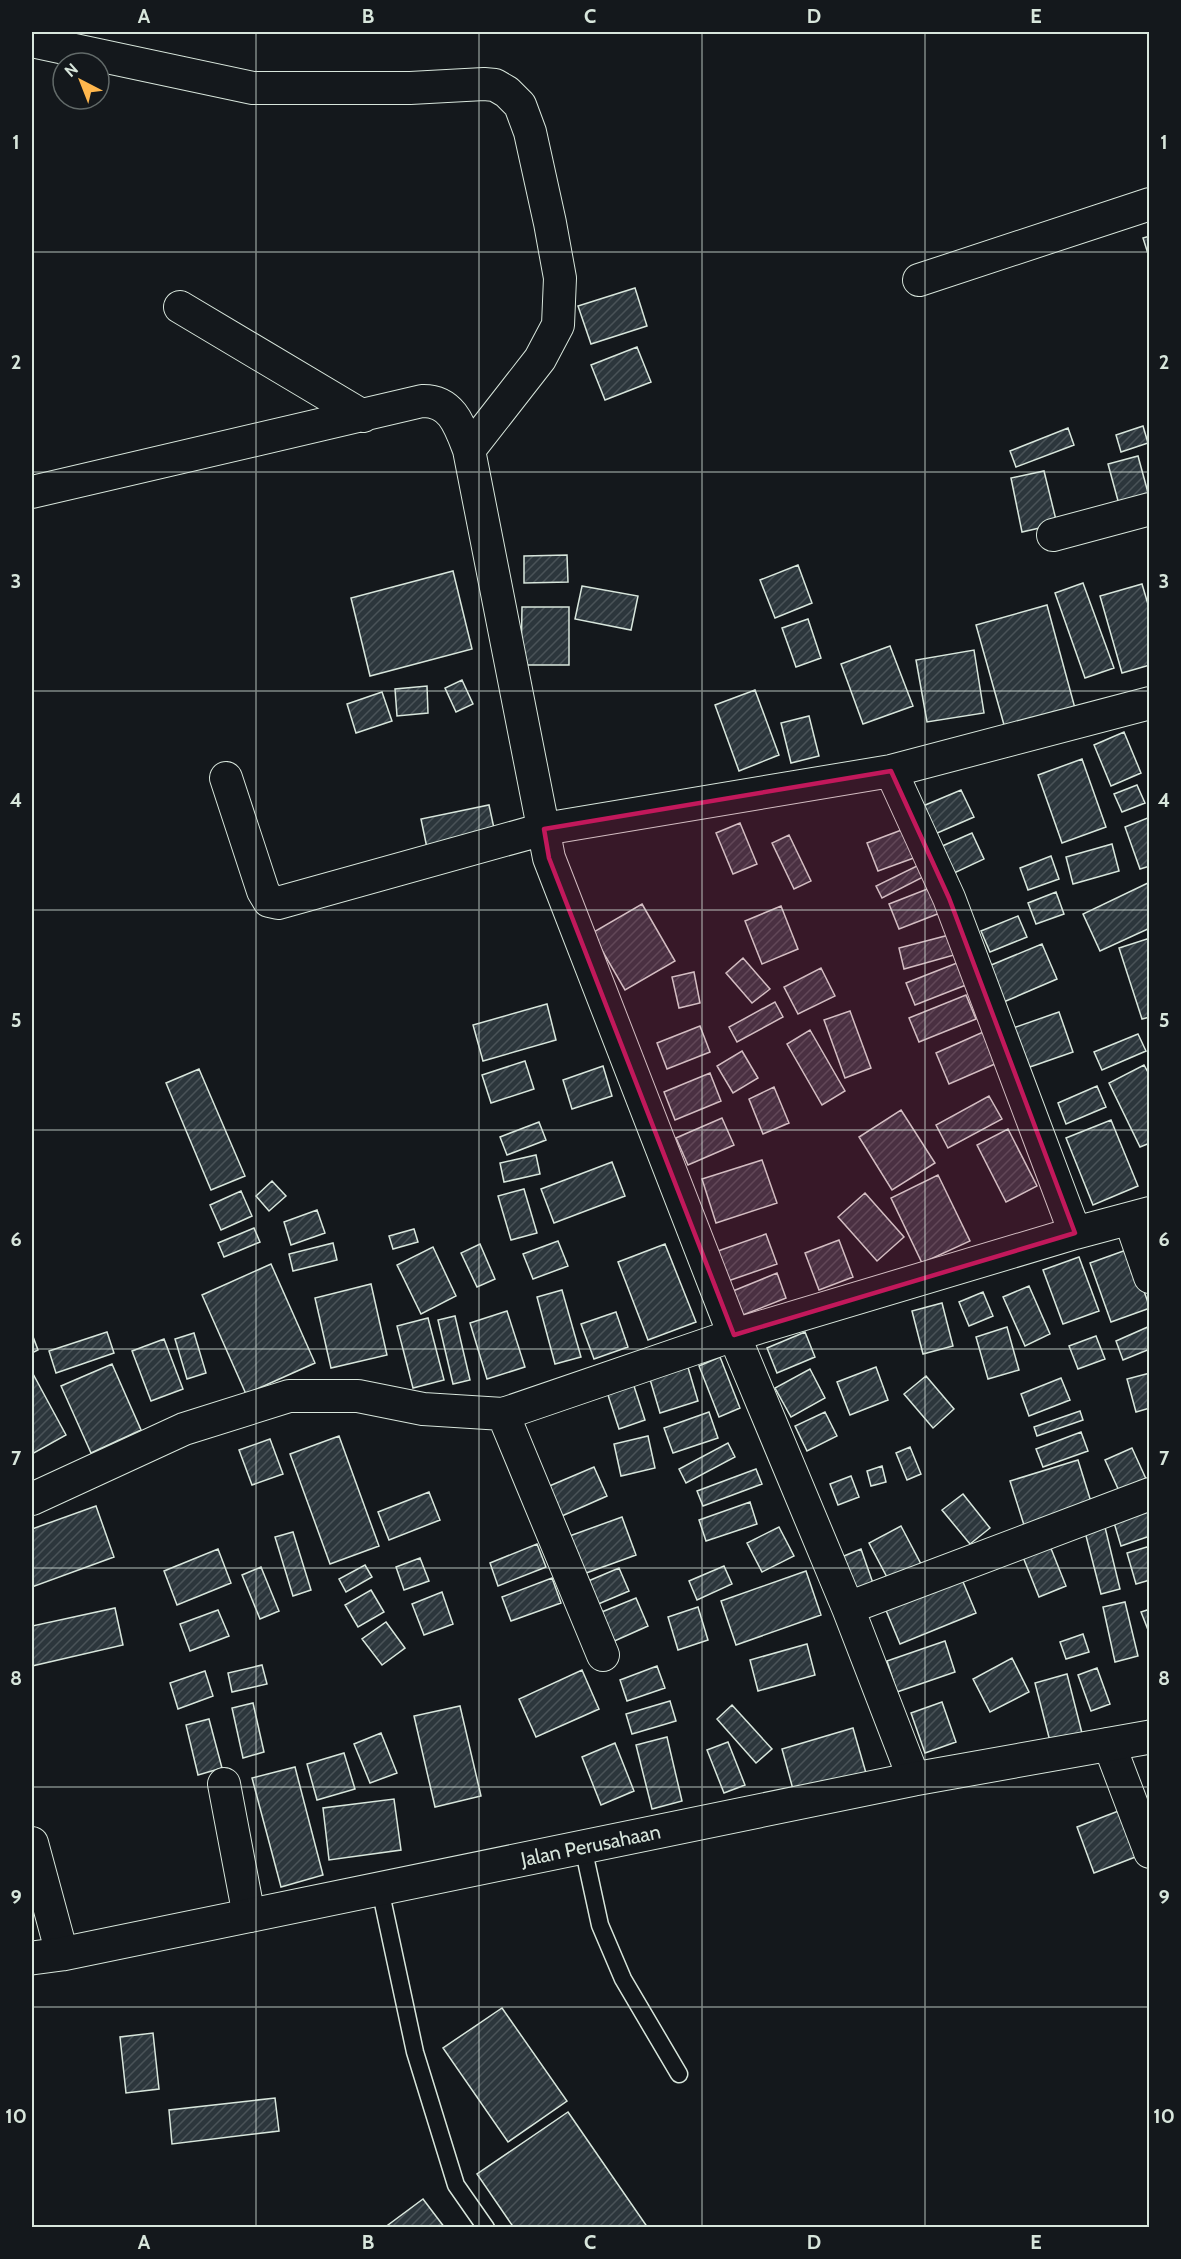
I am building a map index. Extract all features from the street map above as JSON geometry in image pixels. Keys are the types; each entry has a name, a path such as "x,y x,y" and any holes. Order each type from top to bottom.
{"main road":[{"name":"Jalan Perusahaan","path":"47,1956 914,1779 1149,1737"}],"street":[{"path":"32,41 253,88 410,88 484,84 495,85 507,92 520,105 530,132 550,223 560,278 558,325 540,359 469,450"},
{"path":"919,280 1149,204"},
{"path":"180,307 363,416"},
{"path":"32,492 422,401 434,400 454,415 469,450 549,858 735,1335 848,1608 914,1779"},
{"path":"1053,536 1149,509"},
{"path":"226,778 263,891 269,901 278,903 544,829 891,771 1149,704"},
{"path":"891,771 949,898 1075,1233"},
{"path":"32,1499 184,1430 289,1396 358,1396 423,1409 503,1414 735,1335 1075,1233 1140,1216 1149,1277"},
{"path":"503,1414 603,1655"},
{"path":"848,1608 1149,1494"},
{"path":"1109,1744 1149,1852"},
{"path":"224,1784 249,1916"},
{"path":"32,1844 47,1956"}],"lane":[{"path":"583,1847 600,1925 623,1979 680,2074"},
{"path":"380,1889 415,2052 456,2186 486,2228"}],"highlighted area":[{"path":"891,771 949,898 1075,1233 734,1335 549,858 544,829"}],"building":[{"path":"1150,236 1150,260 1143,238"},
{"path":"635,288 647,326 591,344 578,306"},
{"path":"637,347 651,382 605,400 591,365"},
{"path":"1143,426 1148,443 1121,452 1116,435"},
{"path":"1068,428 1074,445 1016,467 1010,451"},
{"path":"1138,456 1150,500 1120,508 1108,464"},
{"path":"1044,471 1057,524 1022,532 1011,478"},
{"path":"567,555 568,582 524,583 524,556"},
{"path":"798,565 812,603 775,618 760,580"},
{"path":"453,571 472,649 370,676 351,598"},
{"path":"1083,583 1114,668 1085,678 1055,593"},
{"path":"1142,584 1150,611 1150,665 1122,673 1100,596"},
{"path":"582,586 638,596 631,630 575,619"},
{"path":"1047,605 1076,712 1006,732 976,625"},
{"path":"522,607 569,607 569,665 521,665"},
{"path":"808,619 821,658 796,667 782,628"},
{"path":"890,646 913,706 863,724 841,664"},
{"path":"974,650 984,713 927,722 916,660"},
{"path":"462,680 473,704 456,712 445,688"},
{"path":"427,686 428,713 397,716 395,689"},
{"path":"755,690 779,755 739,771 715,705"},
{"path":"382,692 392,721 356,733 347,704"},
{"path":"809,716 819,756 791,763 781,723"},
{"path":"1124,732 1141,773 1111,786 1094,745"},
{"path":"1082,759 1106,827 1062,843 1038,775"},
{"path":"1137,785 1145,803 1122,812 1114,794"},
{"path":"961,790 974,817 935,834 923,806"},
{"path":"489,805 495,833 427,848 421,819"},
{"path":"1150,817 1150,866 1140,869 1125,827"},
{"path":"740,823 757,864 733,874 716,833"},
{"path":"912,826 922,855 878,871 867,843"},
{"path":"972,833 984,859 952,874 940,847"},
{"path":"789,835 811,881 794,889 772,843"},
{"path":"1112,844 1119,871 1073,884 1066,857"},
{"path":"1051,856 1059,879 1028,890 1020,868"},
{"path":"923,863 929,874 882,898 876,886"},
{"path":"1150,882 1150,928 1100,951 1083,914"},
{"path":"930,888 940,913 899,929 889,904"},
{"path":"1056,892 1064,914 1036,924 1028,903"},
{"path":"642,904 675,961 625,990 592,933"},
{"path":"781,906 798,949 762,964 745,921"},
{"path":"1018,916 1027,937 990,952 981,931"},
{"path":"949,935 954,955 904,969 899,948"},
{"path":"1150,938 1150,1017 1142,1019 1119,948"},
{"path":"1042,944 1057,979 999,1004 984,968"},
{"path":"743,958 770,989 752,1003 726,973"},
{"path":"962,961 971,983 915,1005 906,983"},
{"path":"821,968 835,996 798,1014 784,987"},
{"path":"694,972 700,1003 679,1008 672,977"},
{"path":"966,995 976,1019 919,1042 909,1018"},
{"path":"775,1002 783,1017 737,1042 729,1027"},
{"path":"547,1004 556,1040 483,1061 473,1025"},
{"path":"850,1011 871,1068 845,1078 824,1020"},
{"path":"1059,1012 1073,1052 1027,1068 1013,1028"},
{"path":"700,1026 710,1052 667,1069 657,1043"},
{"path":"990,1029 1004,1060 949,1084 936,1053"},
{"path":"810,1030 845,1091 822,1105 787,1044"},
{"path":"1138,1034 1146,1051 1102,1070 1094,1052"},
{"path":"742,1051 758,1078 733,1093 717,1066"},
{"path":"525,1061 534,1089 491,1103 482,1075"},
{"path":"1144,1065 1150,1076 1150,1143 1140,1147 1109,1083"},
{"path":"603,1066 612,1096 572,1109 563,1080"},
{"path":"199,1069 245,1176 211,1190 166,1083"},
{"path":"710,1073 721,1101 675,1120 664,1092"},
{"path":"1097,1086 1106,1107 1066,1124 1058,1103"},
{"path":"774,1087 789,1123 763,1134 749,1099"},
{"path":"989,1096 1002,1119 948,1148 936,1125"},
{"path":"901,1110 935,1163 892,1190 859,1137"},
{"path":"722,1118 734,1145 688,1165 676,1138"},
{"path":"1111,1120 1138,1186 1093,1205 1066,1138"},
{"path":"539,1122 546,1140 507,1155 500,1137"},
{"path":"1008,1129 1037,1186 1006,1202 977,1145"},
{"path":"536,1155 540,1174 504,1182 500,1163"},
{"path":"762,1160 777,1203 716,1223 702,1179"},
{"path":"612,1162 625,1196 554,1223 541,1189"},
{"path":"938,1175 970,1241 922,1263 891,1198"},
{"path":"272,1181 286,1196 269,1211 256,1196"},
{"path":"524,1189 537,1233 511,1240 498,1196"},
{"path":"241,1191 252,1216 221,1230 210,1205"},
{"path":"865,1193 904,1237 877,1261 838,1217"},
{"path":"317,1210 325,1233 291,1245 284,1222"},
{"path":"254,1228 260,1242 224,1257 218,1243"},
{"path":"414,1229 418,1242 393,1249 389,1236"},
{"path":"766,1234 777,1264 728,1281 718,1251"},
{"path":"839,1240 853,1277 819,1290 805,1253"},
{"path":"558,1241 568,1266 533,1279 523,1254"},
{"path":"333,1243 337,1260 293,1271 289,1254"},
{"path":"480,1244 495,1279 477,1287 461,1253"},
{"path":"665,1244 696,1322 648,1340 618,1262"},
{"path":"433,1247 456,1296 421,1314 397,1265"},
{"path":"1129,1249 1150,1308 1111,1322 1090,1263"},
{"path":"1079,1257 1099,1311 1063,1324 1043,1270"},
{"path":"271,1264 315,1363 246,1394 202,1295"},
{"path":"777,1273 786,1298 743,1315 733,1291"},
{"path":"371,1284 387,1355 331,1368 315,1298"},
{"path":"1029,1286 1050,1334 1025,1346 1003,1297"},
{"path":"562,1290 581,1357 555,1364 537,1297"},
{"path":"983,1292 993,1316 969,1326 959,1302"},
{"path":"942,1303 953,1346 923,1354 912,1311"},
{"path":"507,1311 525,1367 487,1379 470,1323"},
{"path":"616,1312 628,1347 594,1359 581,1324"},
{"path":"455,1316 470,1380 453,1384 438,1320"},
{"path":"428,1318 444,1380 413,1388 397,1326"},
{"path":"1150,1326 1150,1349 1123,1360 1116,1341"},
{"path":"1007,1327 1019,1370 988,1379 976,1337"},
{"path":"107,1332 114,1353 56,1373 49,1351"},
{"path":"805,1332 815,1357 777,1373 767,1348"},
{"path":"194,1333 206,1373 187,1379 175,1339"},
{"path":"32,1334 38,1350 32,1353"},
{"path":"1096,1336 1105,1359 1078,1369 1069,1346"},
{"path":"164,1339 183,1389 151,1401 132,1351"},
{"path":"720,1357 740,1408 719,1417 699,1366"},
{"path":"112,1364 141,1430 91,1453 61,1386"},
{"path":"687,1364 698,1401 660,1413 649,1376"},
{"path":"876,1367 888,1400 850,1415 837,1382"},
{"path":"810,1369 825,1398 791,1417 775,1388"},
{"path":"32,1372 66,1435 32,1454"},
{"path":"1150,1373 1150,1408 1136,1412 1127,1379"},
{"path":"926,1376 954,1409 933,1428 904,1394"},
{"path":"1061,1378 1070,1400 1029,1416 1021,1394"},
{"path":"633,1383 645,1420 619,1429 607,1392"},
{"path":"1080,1411 1083,1420 1037,1436 1034,1427"},
{"path":"709,1412 718,1438 673,1453 664,1428"},
{"path":"825,1412 837,1436 807,1451 795,1426"},
{"path":"1081,1432 1088,1451 1043,1467 1036,1449"},
{"path":"339,1436 379,1546 330,1564 290,1454"},
{"path":"648,1436 655,1468 621,1476 614,1444"},
{"path":"270,1439 283,1474 252,1485 239,1450"},
{"path":"728,1443 735,1457 686,1483 679,1469"},
{"path":"910,1447 921,1474 907,1480 896,1453"},
{"path":"1132,1448 1147,1481 1120,1493 1105,1460"},
{"path":"1078,1460 1092,1505 1024,1525 1010,1481"},
{"path":"882,1466 886,1482 871,1486 867,1471"},
{"path":"594,1467 607,1496 553,1520 540,1490"},
{"path":"756,1469 762,1484 703,1506 697,1491"},
{"path":"851,1476 859,1497 838,1505 830,1484"},
{"path":"429,1492 440,1520 389,1540 378,1512"},
{"path":"963,1494 990,1528 970,1544 942,1510"},
{"path":"750,1502 757,1524 706,1541 699,1520"},
{"path":"1150,1503 1150,1536 1121,1546 1112,1516"},
{"path":"96,1506 114,1557 32,1587 32,1529"},
{"path":"622,1517 636,1555 578,1576 564,1538"},
{"path":"1104,1523 1120,1589 1101,1594 1084,1528"},
{"path":"901,1526 921,1564 889,1581 869,1543"},
{"path":"779,1527 794,1556 762,1572 747,1543"},
{"path":"293,1532 311,1590 293,1596 275,1537"},
{"path":"537,1544 546,1567 498,1586 490,1563"},
{"path":"1050,1546 1066,1586 1039,1597 1023,1557"},
{"path":"1150,1546 1150,1580 1136,1584 1127,1553"},
{"path":"218,1549 231,1583 177,1605 164,1571"},
{"path":"861,1549 874,1586 853,1595 839,1558"},
{"path":"420,1558 429,1581 404,1590 396,1567"},
{"path":"365,1565 372,1577 346,1592 339,1579"},
{"path":"724,1566 732,1584 697,1600 689,1581"},
{"path":"261,1567 279,1611 260,1619 242,1575"},
{"path":"619,1568 629,1591 596,1605 586,1582"},
{"path":"806,1571 821,1615 736,1645 721,1601"},
{"path":"961,1577 976,1613 900,1644 885,1608"},
{"path":"552,1578 561,1603 511,1621 502,1597"},
{"path":"371,1590 384,1612 358,1627 345,1605"},
{"path":"442,1592 453,1624 424,1635 412,1604"},
{"path":"636,1598 648,1626 610,1643 597,1614"},
{"path":"1125,1602 1138,1656 1115,1662 1103,1607"},
{"path":"698,1607 708,1640 678,1650 668,1617"},
{"path":"115,1608 123,1645 32,1666 32,1626"},
{"path":"1150,1609 1150,1635 1141,1612"},
{"path":"218,1610 229,1636 190,1651 180,1624"},
{"path":"386,1622 405,1648 382,1665 362,1639"},
{"path":"1083,1634 1089,1652 1066,1659 1060,1642"},
{"path":"945,1641 955,1672 897,1692 887,1661"},
{"path":"807,1644 815,1675 758,1691 750,1660"},
{"path":"1012,1658 1029,1692 990,1712 973,1679"},
{"path":"262,1665 267,1684 232,1692 228,1673"},
{"path":"657,1666 665,1688 627,1701 620,1680"},
{"path":"1097,1668 1110,1704 1091,1711 1078,1675"},
{"path":"582,1670 599,1709 536,1737 519,1699"},
{"path":"205,1671 213,1696 178,1709 170,1683"},
{"path":"1067,1674 1084,1741 1052,1749 1035,1683"},
{"path":"670,1701 676,1721 632,1734 626,1714"},
{"path":"942,1702 956,1742 925,1753 911,1713"},
{"path":"253,1703 264,1752 243,1758 232,1708"},
{"path":"732,1705 772,1749 756,1763 717,1719"},
{"path":"460,1706 481,1796 435,1807 414,1716"},
{"path":"209,1719 222,1768 198,1775 186,1725"},
{"path":"853,1728 866,1773 794,1793 782,1749"},
{"path":"381,1733 397,1773 370,1783 354,1744"},
{"path":"667,1737 682,1801 652,1809 636,1745"},
{"path":"728,1742 745,1785 724,1793 707,1750"},
{"path":"615,1743 634,1791 601,1805 582,1757"},
{"path":"344,1753 355,1789 317,1800 307,1764"},
{"path":"295,1767 323,1875 281,1887 252,1778"},
{"path":"394,1799 401,1850 329,1860 323,1808"},
{"path":"1121,1810 1138,1856 1094,1873 1077,1827"},
{"path":"502,2008 567,2101 508,2142 443,2048"},
{"path":"153,2033 159,2089 126,2093 120,2037"},
{"path":"275,2098 279,2131 172,2144 169,2110"},
{"path":"568,2112 648,2228 514,2228 477,2174"},
{"path":"423,2199 445,2228 384,2228"}]}
